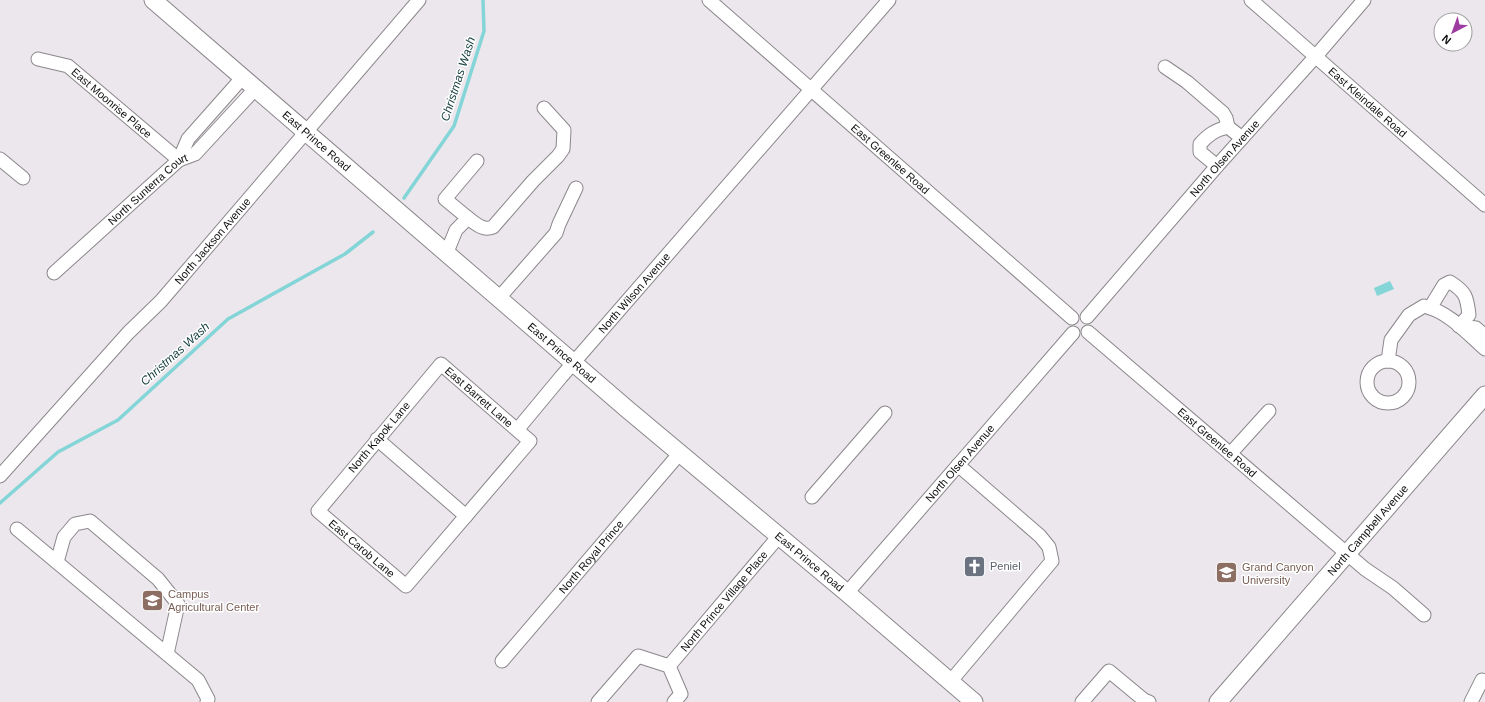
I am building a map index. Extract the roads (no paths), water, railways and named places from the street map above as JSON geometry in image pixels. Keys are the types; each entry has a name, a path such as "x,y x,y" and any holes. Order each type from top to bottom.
{"main road":[{"name":"East Prince Road","path":"153,0 573,362 974,702"},
{"name":"North Campbell Avenue","path":"1218,702 1485,395"}],"street":[{"name":"North Jackson Avenue","path":"0,476 128,333 161,301 419,0"},
{"name":"East Greenlee Road","path":"709,0 1072,318"},
{"name":"North Wilson Avenue","path":"517,430 573,362 889,0"},
{"name":"East Kleindale Road","path":"1250,0 1485,205"},
{"name":"North Olsen Avenue","path":"1087,317 1217,166 1364,0"},
{"name":"East Moonrise Place","path":"38,59 68,66 179,160"},
{"path":"1165,67 1187,82 1223,113 1228,127 1242,138"},
{"path":"179,160 188,139 243,77"},
{"name":"North Sunterra Court","path":"54,273 179,160 195,154 256,88"},
{"path":"477,161 445,199 468,218 481,227 488,229 493,227 533,181 558,156 562,149 564,130 544,108"},
{"path":"1217,166 1200,152 1200,144 1208,135 1228,127"},
{"path":"198,128 210,139"},
{"path":"0,159 23,178"},
{"path":"499,298 556,233 576,188"},
{"path":"447,252 456,230 468,218"},
{"path":"1430,308 1444,285 1450,282 1460,288 1467,298 1469,315 1460,326"},
{"path":"1388,361 1391,340 1409,315 1424,306 1448,316 1485,349"},
{"path":"1078,315 1087,317 1090,323 1088,332 1079,336 1073,333 1069,328 1072,318 1078,315"},
{"path":"1460,326 1476,328 1485,336"},
{"name":"East Greenlee Road","path":"1088,332 1347,554 1365,569 1393,588 1424,615"},
{"name":"North Olsen Avenue","path":"847,593 1073,333"},
{"name":"East Barrett Lane","path":"441,364 517,430"},
{"name":"North Kapok Lane","path":"318,511 441,364"},
{"path":"1230,454 1270,411"},
{"path":"812,497 885,413"},
{"path":"377,439 466,516 530,441 517,430"},
{"name":"North Royal Prince","path":"502,661 680,453"},
{"path":"950,682 1052,561 1049,547 1040,536 958,465"},
{"name":"East Carob Lane","path":"318,511 406,586 466,516"},
{"path":"57,562 64,537 75,524 90,521 158,579 178,604 167,654"},
{"path":"17,529 198,680 208,698 207,702"},
{"name":"North Prince Village Place","path":"669,666 779,536"},
{"path":"598,702 638,656 669,666 681,694 674,702"},
{"path":"1082,702 1109,671 1145,702"},
{"path":"1471,702 1483,680"}],"water":[{"path":"1390,281 1394,289 1377,296 1374,288"}],"waterway":[{"name":"Christmas Wash","path":"404,198 454,126 484,31 483,0"},
{"name":"Christmas Wash","path":"0,503 58,452 118,420 228,319 345,254 373,232"}],"place":[{"name":"Peniel","path":"975,566"},
{"name":"Grand Canyon University","path":"1226,573"},
{"name":"Campus Agricultural Center","path":"152,600"}]}
